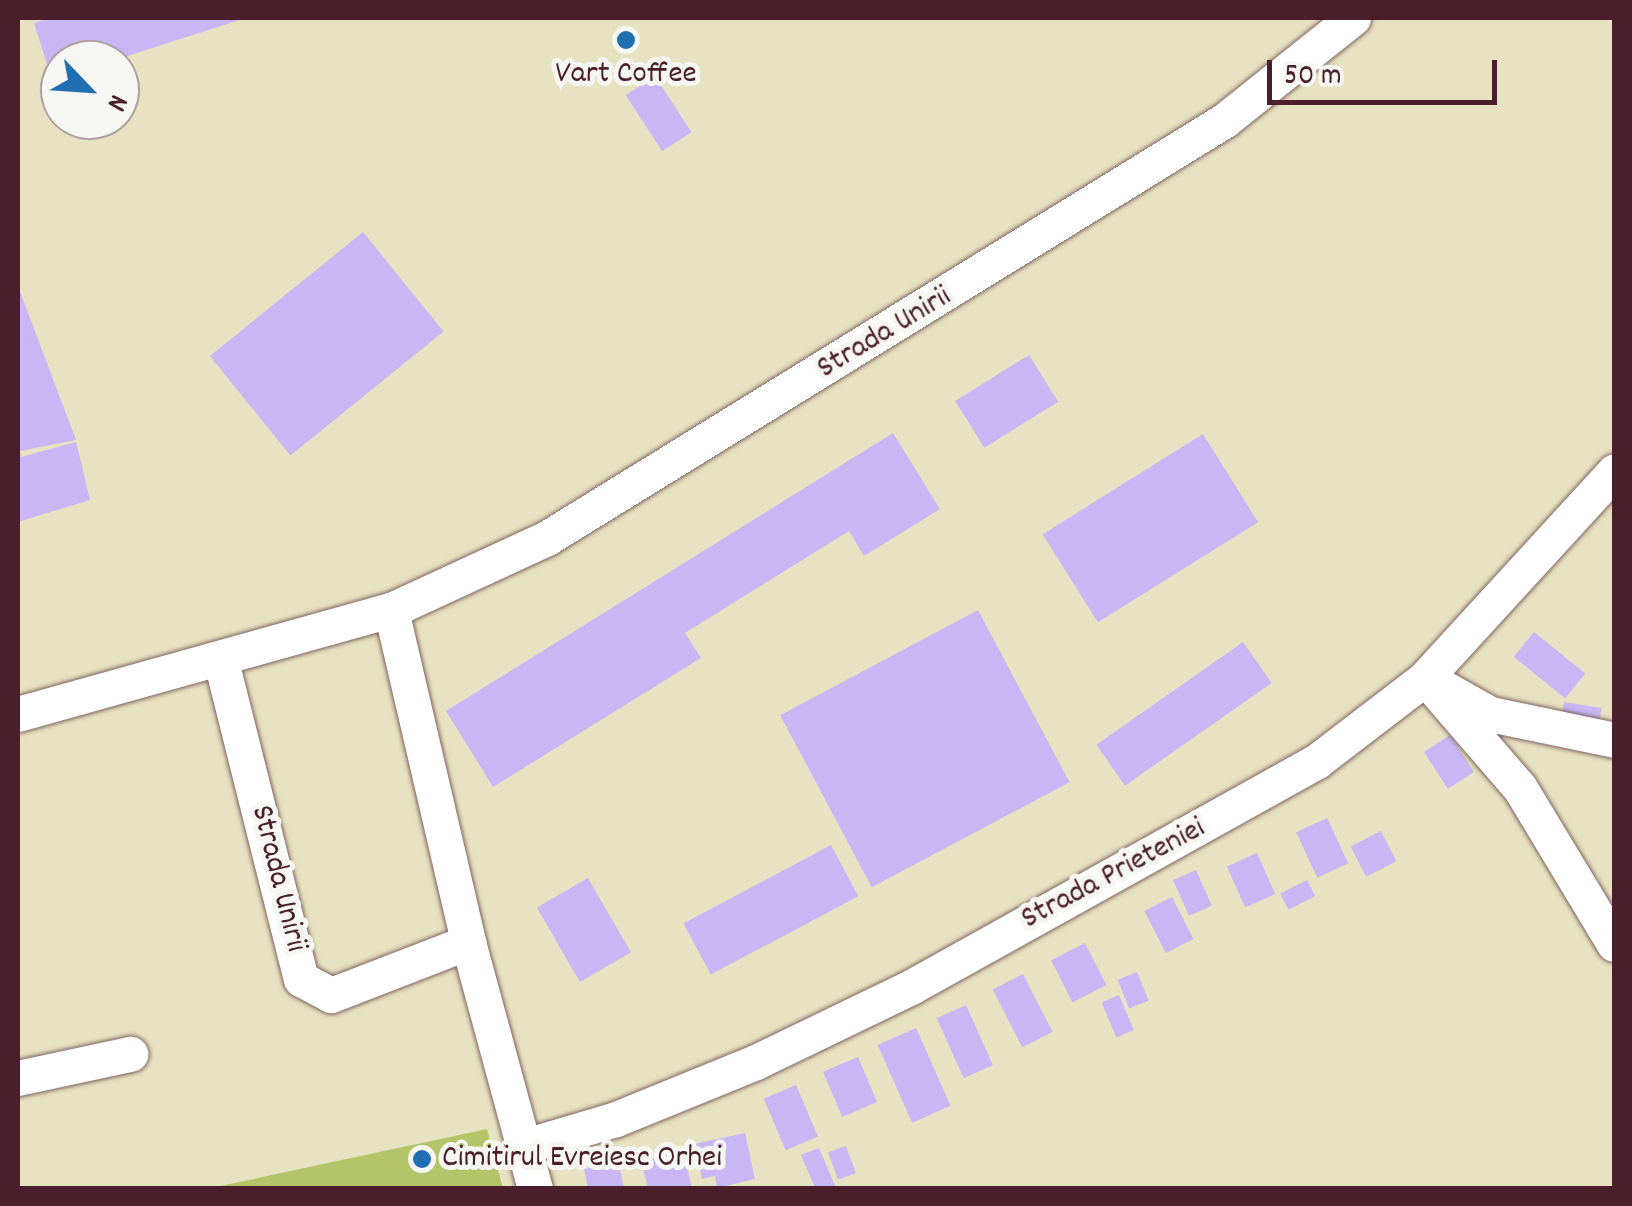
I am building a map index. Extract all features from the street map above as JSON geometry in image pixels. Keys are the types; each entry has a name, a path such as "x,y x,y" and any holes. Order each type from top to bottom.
{"street":[{"name":"Strada Unirii","path":"18,714 221,661 391,610 548,538 923,312 1225,120 1353,18"},
{"name":"Strada Prieteniei","path":"525,1146 693,1091 911,987 1246,804 1317,761 1426,678 1614,472"},
{"path":"391,610 468,942 535,1188"},
{"name":"Strada Unirii","path":"221,661 301,979 331,995 468,942"},
{"path":"1426,678 1490,714 1614,740"},
{"path":"1426,678 1520,788 1614,944"},
{"path":"18,1078 130,1054"}],"green space":[{"name":"Cimitirul Evreiesc Orhei","path":"487,1129 503,1188 211,1188"}],"building":[{"path":"52,18 246,18 140,52 140,40 40,42 34,23"},
{"path":"655,76 691,132 662,151 626,95"},
{"path":"363,232 444,331 290,455 210,356"},
{"path":"18,286 76,440 20,451 21,457 76,442 90,500 18,522"},
{"path":"1029,355 1058,402 984,448 955,401"},
{"path":"893,433 940,509 864,556 849,531 685,633 701,658 493,787 446,711"},
{"path":"1203,434 1258,522 1098,622 1043,534"},
{"path":"978,610 1070,782 872,887 780,715"},
{"path":"1534,632 1585,674 1565,698 1514,657"},
{"path":"1243,642 1272,683 1125,786 1096,745"},
{"path":"1564,702 1602,708 1599,725 1561,719"},
{"path":"1450,735 1474,772 1448,789 1424,752"},
{"path":"1327,818 1348,863 1317,878 1296,832"},
{"path":"1381,831 1396,861 1366,877 1351,846"},
{"path":"831,845 858,896 711,975 684,923"},
{"path":"1257,853 1275,894 1245,908 1227,866"},
{"path":"1196,870 1212,906 1189,916 1173,880"},
{"path":"588,878 631,952 580,982 537,908"},
{"path":"1307,880 1315,896 1288,910 1280,894"},
{"path":"1172,897 1193,939 1166,953 1144,911"},
{"path":"1085,943 1106,985 1072,1002 1051,960"},
{"path":"1137,972 1149,1001 1129,1009 1118,980"},
{"path":"1023,974 1053,1032 1022,1047 993,989"},
{"path":"1119,995 1134,1030 1116,1037 1102,1002"},
{"path":"966,1005 993,1065 964,1078 937,1018"},
{"path":"916,1028 951,1106 912,1123 878,1045"},
{"path":"858,1057 877,1102 842,1117 823,1072"},
{"path":"796,1085 818,1137 786,1150 764,1099"},
{"path":"745,1133 755,1179 717,1188 715,1176 702,1179 694,1144"},
{"path":"846,1146 856,1173 838,1180 828,1152"},
{"path":"682,1147 692,1188 648,1188 640,1157"},
{"path":"819,1148 836,1188 815,1188 801,1155"},
{"path":"618,1161 624,1188 588,1188 584,1169"}],"place":[{"name":"Vart Coffee","path":"626,40"},
{"name":"Cimitirul Evreiesc Orhei","path":"422,1159"}]}
